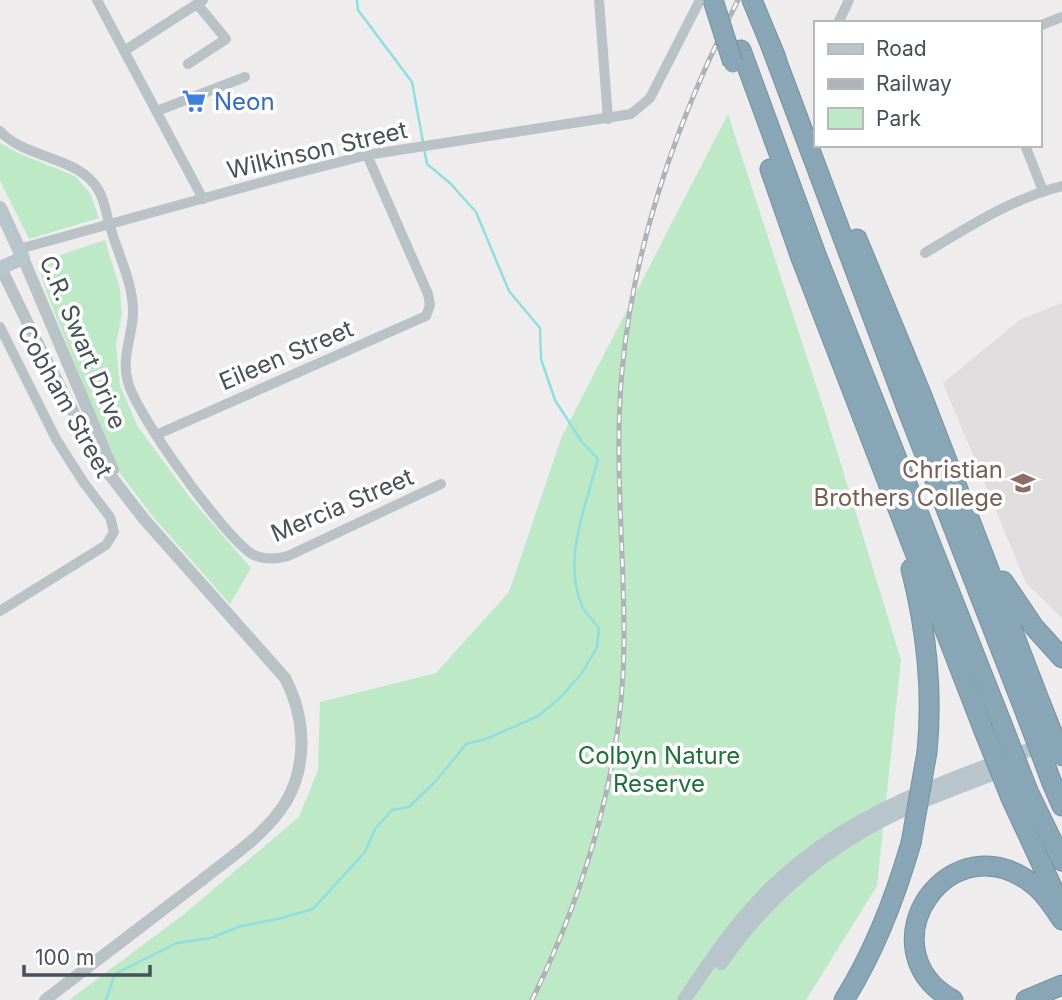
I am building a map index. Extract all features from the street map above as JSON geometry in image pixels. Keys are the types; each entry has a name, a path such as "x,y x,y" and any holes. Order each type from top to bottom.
{"highway":[{"path":"713,0 822,270 992,725"},
{"path":"722,0 737,57 801,258 855,399 992,725 1062,908"},
{"path":"756,9 906,406 1033,708 1062,757"},
{"path":"771,46 814,143"},
{"path":"816,147 868,263 943,450 1033,708 1052,783 1062,806"},
{"path":"844,1000 881,930 901,878 911,843 927,752 929,722 927,662 914,580 906,548 855,399"},
{"path":"943,450 1005,585 1034,627 1062,658"},
{"path":"1020,795 1062,861"},
{"path":"953,1000 933,985 927,976 919,959 915,940 916,918 920,908 933,890 949,875 972,867 1007,870 1036,886 1062,919"},
{"path":"1026,1000 1062,987"},
{"path":"1040,1000 1062,987"}],"main road":[{"name":"C.R. Swart Drive","path":"0,208 21,254"},
{"path":"0,265 21,254"},
{"path":"684,1000 732,931 761,898 796,865 829,841 870,815 912,795 1062,737"},
{"path":"696,1000 753,921 791,883 838,847 916,804 1062,747"}],"street":[{"path":"97,0 203,199"},
{"path":"598,0 608,119"},
{"name":"Wilkinson Street","path":"21,254 30,245 367,155 631,114 650,98 700,0"},
{"path":"839,21 849,0"},
{"path":"124,51 200,2 226,39 188,64"},
{"path":"1041,25 1062,17"},
{"path":"157,111 245,77"},
{"path":"0,131 14,144 76,170 87,177 101,195 132,297 133,313 126,359 127,379 131,394 156,435"},
{"path":"1027,147 1043,191"},
{"name":"Eileen Street","path":"156,435 423,319 429,309 428,294 367,155"},
{"path":"925,253 971,225 1043,191 1062,186"},
{"name":"C.R. Swart Drive","path":"21,254 124,492"},
{"name":"C.R. Swart Drive","path":"0,265 99,461 166,544 272,661 293,694 300,721 301,755 298,772 288,797 270,824 45,1000"},
{"name":"Cobham Street","path":"0,327 56,439 110,517 114,532 106,545 0,611"},
{"name":"Mercia Street","path":"156,435 201,498 240,543 259,557 279,559 289,556 441,484"}],"shaded area":[{"name":"Christian Brothers College","path":"1062,303 1062,618 1026,583 943,383 1021,319"}],"green space":[{"name":"Colbyn Nature Reserve","path":"728,114 828,422 901,660 877,886 806,1000 69,1000 183,915 299,817 318,770 320,702 436,673 509,592 562,436"},
{"path":"0,143 75,176 90,193 99,218 29,239 0,181"},
{"path":"105,240 120,289 122,314 116,344 120,386 138,427 191,499 251,568 230,604 155,519 116,468 51,304 37,263"}],"waterway":[{"path":"357,0 358,10 412,82 423,142"},
{"path":"106,1000 115,974 177,943 211,938 241,926 313,909 365,852 375,829 392,810 409,807 435,782 466,744 486,739 538,716 561,697 582,673 597,647 599,628 582,606 574,570 578,532 598,459 582,442 555,400 541,359 540,328 509,291 476,212 450,183 427,164 424,148"}],"railway":[{"path":"532,1000 552,957 586,868 610,776 618,729 624,634 619,470 620,404 628,322 637,274 662,180 697,88 738,0"}],"place":[{"name":"Neon","path":"194,101"},
{"name":"Christian Brothers College","path":"1023,483"}]}
